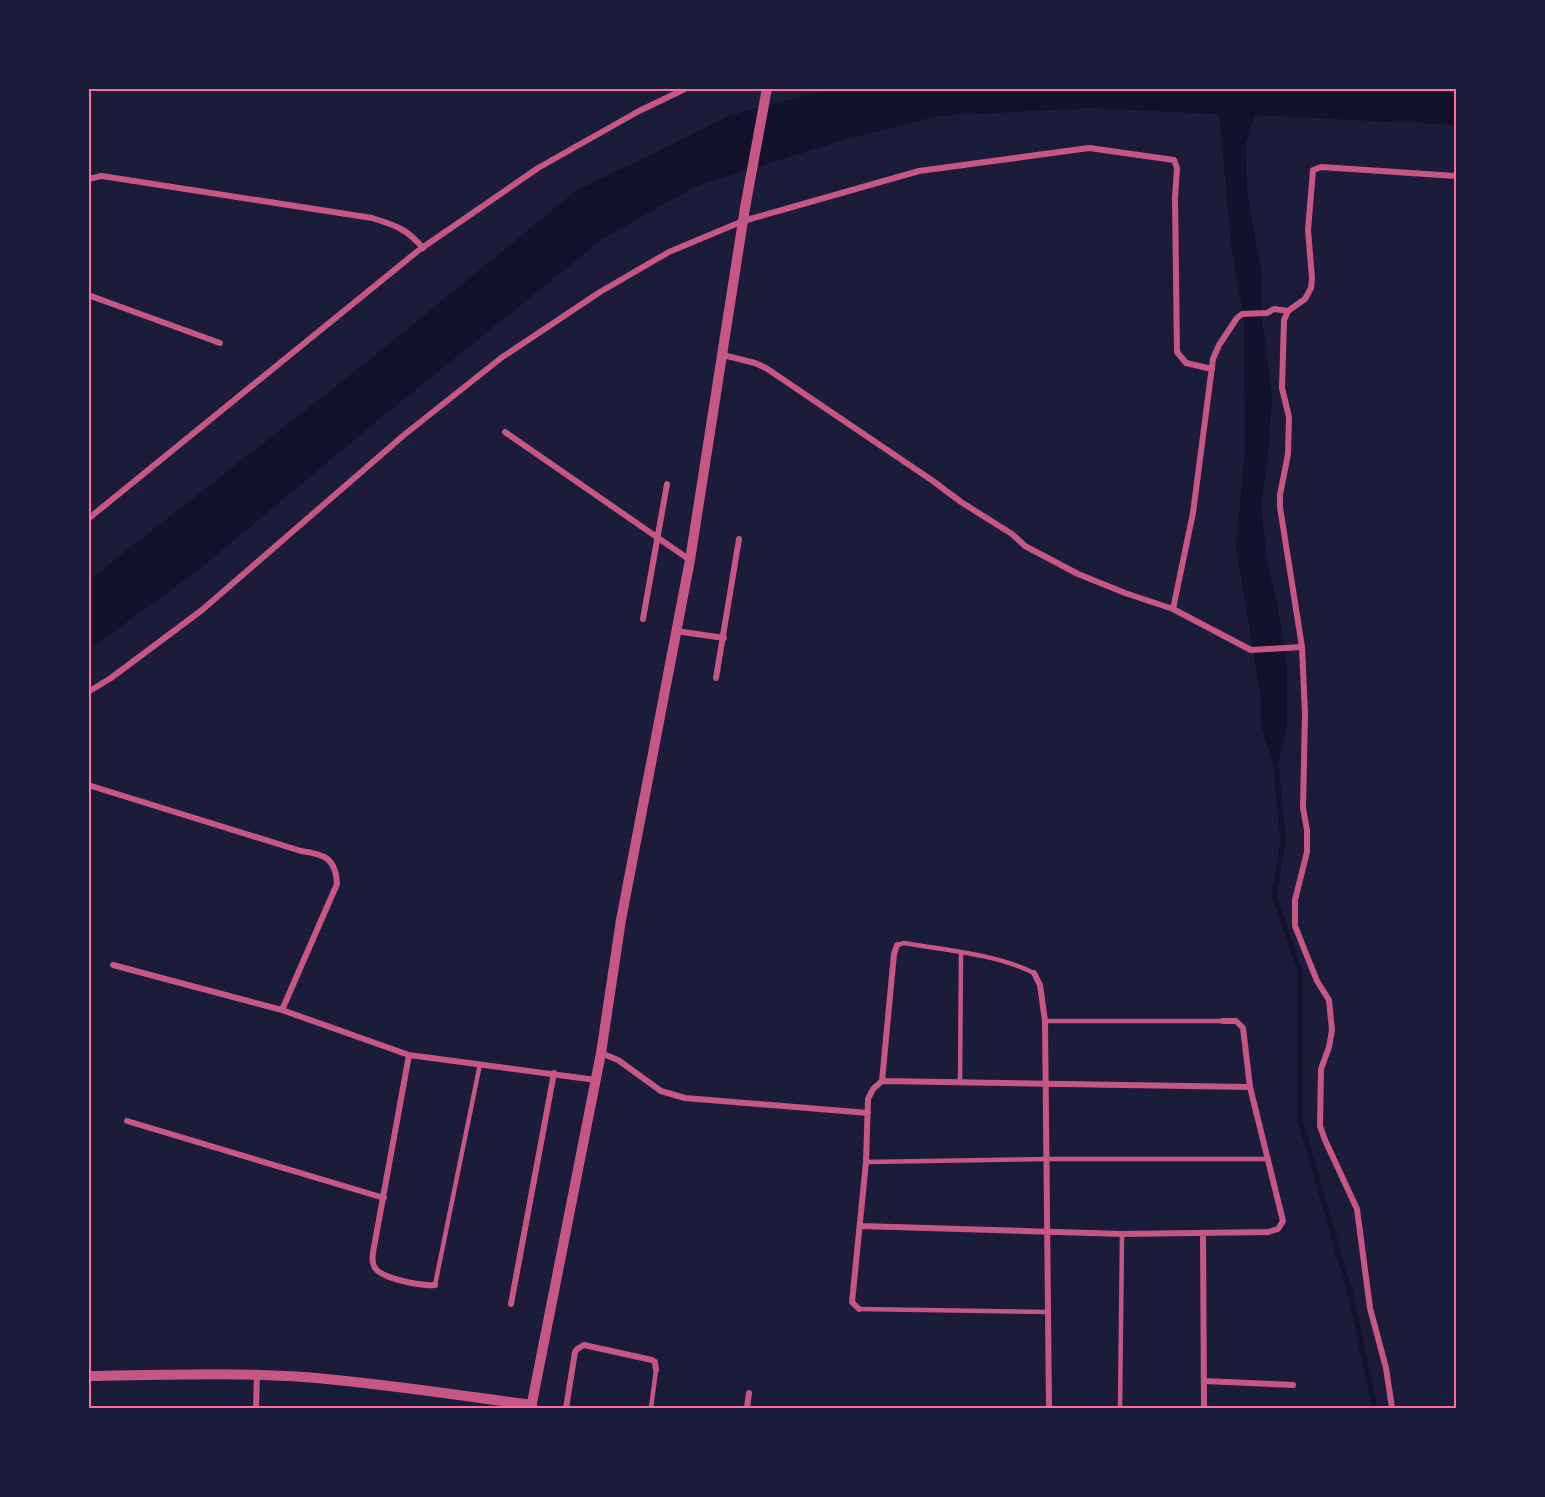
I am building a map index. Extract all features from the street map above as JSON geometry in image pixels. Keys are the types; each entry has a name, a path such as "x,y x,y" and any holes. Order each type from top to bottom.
{"street":[{"path":"88,519 262,379 331,320 423,248 538,168 639,111 687,88"},
{"path":"88,1376 304,1377 532,1407 596,1080 621,920 690,560 745,208 767,88"},
{"path":"88,692 111,678 202,610 396,442 501,358 600,292 669,252 743,221 919,171 1089,148 1170,158 1174,160 1177,168 1175,198 1177,352 1186,363 1212,369"},
{"path":"1392,1408 1386,1368 1370,1308 1357,1209 1324,1140 1320,1126 1321,1069 1332,1030 1329,1000 1317,981 1295,926 1294,900 1306,852 1307,830 1303,808 1306,736 1302,647 1280,507 1288,454 1289,417 1282,388 1284,320 1288,311 1305,299 1311,288 1308,230 1313,170 1321,167 1456,176"},
{"path":"88,179 102,176 372,218 398,226 414,237 423,248"},
{"path":"88,295 220,343"},
{"path":"1173,609 1194,501 1212,369 1219,345 1242,314 1267,313 1274,309 1288,311"},
{"path":"723,355 766,368 981,516 1012,534 1026,546 1078,574 1173,609 1251,650 1302,647"},
{"path":"506,432 690,560"},
{"path":"643,619 668,484"},
{"path":"716,678 739,539"},
{"path":"676,631 724,638"},
{"path":"88,785 301,851 324,856 331,861 337,872 337,884 282,1010"},
{"path":"882,1081 894,954 897,945"},
{"path":"113,965 282,1010 409,1055 596,1080"},
{"path":"1034,973 1040,985 1045,1021 1049,1408"},
{"path":"861,1226 1122,1234 1268,1233 1278,1229 1283,1221 1250,1087 1243,1028 1236,1021 1223,1021"},
{"path":"601,1053 618,1060 662,1091 685,1098 868,1113"},
{"path":"409,1055 374,1247 373,1265 377,1271 388,1276 424,1286 435,1285"},
{"path":"512,1304 554,1073"},
{"path":"859,1309 852,1302 861,1226 868,1099 873,1089 882,1081 1250,1087"},
{"path":"127,1121 384,1197"},
{"path":"1203,1234 1204,1408"},
{"path":"566,1408 575,1352 580,1346 652,1360 655,1362 656,1370"},
{"path":"256,1408 257,1375"},
{"path":"1204,1382 1293,1385"},
{"path":"747,1408 749,1393"}],"lane":[{"path":"897,945 904,943 961,952 1016,965 1034,973"},
{"path":"960,1081 961,952"},
{"path":"1045,1021 1223,1021"},
{"path":"435,1285 480,1064"},
{"path":"866,1162 1268,1159"},
{"path":"1120,1408 1122,1234"},
{"path":"859,1309 1048,1312"},
{"path":"651,1408 656,1370"}],"shaded area":[{"path":"834,88 1456,89 1456,125 1255,115 1246,144 1247,192 1262,277 1262,320 1272,396 1268,456 1261,504 1266,557 1278,609 1287,666 1287,726 1276,773 1261,727 1261,699 1236,546 1245,454 1244,320 1232,249 1219,114 1090,108 937,116 847,139 696,186 604,238 378,420 202,567 89,650 89,580 373,357 576,191 728,116"}],"waterway":[{"path":"1276,768 1283,840 1274,895 1300,971 1300,1119 1352,1300 1375,1408"}]}
